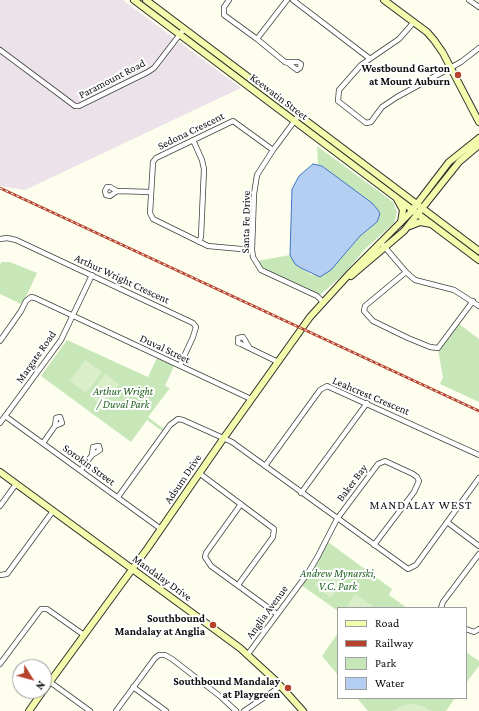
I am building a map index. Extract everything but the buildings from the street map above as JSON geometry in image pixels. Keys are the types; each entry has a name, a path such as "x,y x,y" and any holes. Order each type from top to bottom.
{"street":[{"name":"Keewatin Street","path":"134,0 395,196 414,207"},
{"name":"Keewatin Street","path":"146,0 299,115 414,207"},
{"path":"229,0 224,7 224,15 286,62"},
{"path":"257,40 287,0"},
{"path":"293,0 369,58"},
{"path":"384,0 414,22 434,40 451,68 479,122"},
{"path":"469,0 479,7"},
{"path":"414,22 399,39 369,58 353,72 339,90 337,96 338,101 366,123 371,122 382,107 397,97 451,68 470,56 479,48"},
{"name":"Paramount Road","path":"0,50 75,106 84,106 154,68 184,29"},
{"name":"Santa Fe Drive","path":"299,115 273,150 257,175 254,194 252,250 256,263 261,270 318,296 323,302"},
{"name":"Sedona Crescent","path":"252,250 216,247 199,242 153,220 150,212 153,162 156,158 233,121 273,150"},
{"name":"Adsum Drive","path":"52,679 161,529 301,328 323,302 400,224 449,162 479,138"},
{"path":"193,140 202,160 204,169 201,237 199,242"},
{"name":"Adsum Drive","path":"342,283 386,248 406,228 459,162 479,145"},
{"path":"117,191 151,192"},
{"path":"395,196 403,210 400,224"},
{"path":"414,207 479,252"},
{"path":"421,211 432,224 479,260"},
{"path":"406,228 420,222 432,224"},
{"name":"Arthur Wright Crescent","path":"0,239 7,238 16,240 193,323 196,327 180,365"},
{"path":"381,242 406,272 420,282 454,290 479,306"},
{"path":"472,254 479,252"},
{"path":"406,272 365,306 364,311 373,321 408,338 438,348 473,301"},
{"name":"Margate Road","path":"0,423 60,340 92,275"},
{"path":"0,341 21,311 26,301 31,297 72,316"},
{"name":"Duval Street","path":"72,316 180,365 251,400"},
{"path":"249,347 278,362"},
{"name":"Leahcrest Crescent","path":"265,466 323,387 331,387 479,455"},
{"path":"302,492 367,403"},
{"name":"Sorokin Street","path":"5,416 161,529"},
{"path":"118,497 174,421 182,420 232,442 404,567 411,568 416,565 479,478"},
{"path":"43,443 55,426"},
{"path":"80,470 92,455"},
{"name":"Baker Bay","path":"337,519 381,461 390,463 417,477 419,481 416,488 374,545"},
{"name":"Mandalay Drive","path":"0,472 248,654 281,686 303,711"},
{"path":"199,473 274,529 275,533 238,585"},
{"path":"0,506 16,484"},
{"path":"241,504 204,557 211,566 277,614"},
{"path":"0,575 7,574 53,511"},
{"name":"Anglia Avenue","path":"248,654 318,556 337,519"},
{"path":"447,522 479,546"},
{"path":"441,607 443,602 479,554"},
{"path":"0,664 41,609 47,609 84,635"},
{"path":"467,629 474,632 479,629"},
{"path":"116,711 154,658 159,655 165,655 221,697 236,711"},
{"path":"52,683 90,711"},
{"path":"244,711 281,686"},
{"path":"133,687 166,711"},
{"name":"Adsum Drive","path":"29,711 38,699"}],"shaded area":[{"path":"0,0 123,0 241,88 25,190 0,186"}],"green space":[{"path":"317,146 393,202 397,212 394,223 365,249 343,275 320,295 271,273 263,268 257,261 290,255 295,264 312,275 336,264 360,236 377,222 323,166 318,165"},
{"path":"2,262 10,262 37,273 26,297 21,304 0,294 0,264"},
{"path":"459,324 479,339 479,402 440,384 443,377 438,350"},
{"name":"Arthur Wright / Duval Park","path":"67,340 148,377 157,358 174,366 165,386 170,388 148,417 164,429 162,431 147,420 131,442 41,376"},
{"path":"85,360 102,372 86,393 70,381"},
{"path":"105,374 119,384 103,406 89,395"},
{"name":"Andrew Mynarski, V.C. Park","path":"328,542 392,589 389,595 406,607 337,607 337,610 301,585 316,565"},
{"path":"326,571 342,583 331,598 315,586"},
{"path":"355,594 374,607 347,607"},
{"path":"337,634 337,674 322,656"},
{"path":"467,653 479,661 479,666 467,682"},
{"path":"358,699 454,699 446,711 368,711"},
{"path":"413,704 422,706 432,711 392,711 404,705"}],"water":[{"path":"313,164 322,166 372,203 380,214 377,222 360,236 331,270 320,277 295,264 290,255 292,189 299,176"}],"railway":[{"path":"0,188 479,411"}],"place":[{"name":"Westbound Garton at Mount Auburn","path":"458,75"},
{"name":"Southbound Mandalay at Anglia","path":"213,625"},
{"name":"Southbound Mandalay at Playgreen","path":"288,688"}],"district":[{"name":"MANDALAY WEST","path":"421,505"}]}
